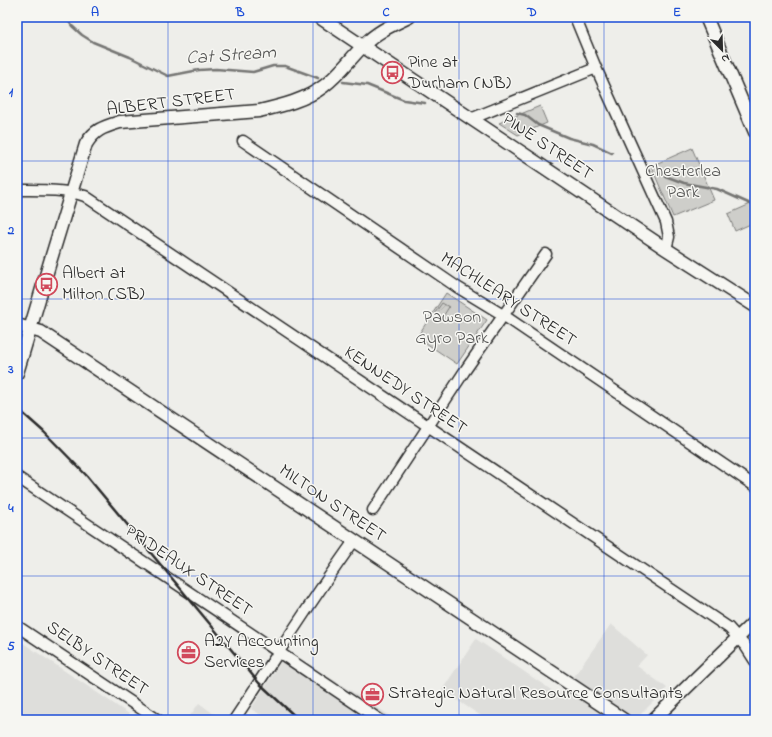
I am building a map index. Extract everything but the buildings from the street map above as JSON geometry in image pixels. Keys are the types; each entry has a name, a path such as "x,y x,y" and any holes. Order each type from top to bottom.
{"street":[{"name":"PINE STREET","path":"319,17 473,118 666,249 755,306"},
{"name":"ALBERT STREET","path":"17,373 86,144 94,133 99,129 120,122 259,111 278,107 314,93 325,86 363,46 383,29 409,17"},
{"path":"575,17 596,68 666,222 669,237 666,249"},
{"path":"706,17 755,132"},
{"path":"473,118 596,68"},
{"name":"MACHLEARY STREET","path":"243,141 457,287 503,315 755,486"},
{"name":"KENNEDY STREET","path":"17,190 57,190 85,196 729,628 738,637 755,661"},
{"path":"373,510 464,372 546,254"},
{"name":"MILTON STREET","path":"17,325 41,332 624,720"},
{"name":"PRIDEAUX STREET","path":"17,477 380,720"},
{"path":"234,720 313,600 354,541"},
{"path":"653,720 755,621"},
{"name":"SELBY STREET","path":"17,626 158,720"}],"shaded area":[{"path":"611,624 647,655 637,666 667,688 635,720 483,720 484,718 442,690 476,639 560,696"},
{"path":"17,639 138,720 17,720"},
{"path":"288,651 397,720 269,720 251,709"},
{"path":"199,703 222,720 187,720"}],"green space":[{"path":"540,106 547,123 518,135 499,123"},
{"name":"Chesterlea Park","path":"692,148 714,200 673,217 651,166"},
{"path":"755,202 755,222 735,231 728,214"},
{"name":"Pawson Gyro Park","path":"446,293 487,320 457,364 417,337"},
{"path":"442,303 449,307 442,318 435,313"}],"waterway":[{"name":"Cat Stream","path":"66,17 72,26 93,42 130,57 168,76 199,70 216,69 253,72 273,66 285,66 318,78"},
{"name":"Cat Stream","path":"343,82 367,85 404,100 425,103"},
{"name":"Cat Stream","path":"517,113 525,115 538,125 569,138 593,144 612,153"},
{"name":"Cat Stream","path":"657,173 684,183 717,189 755,206"}],"railway":[{"path":"17,408 44,432 86,475 259,683 299,720"}],"place":[{"name":"Pine at Durham (NB)","path":"393,73"},
{"name":"Albert at Milton (SB)","path":"47,284"},
{"name":"A2Y Accounting Services","path":"189,652"},
{"name":"Strategic Natural Resource Consultants","path":"372,694"}]}
